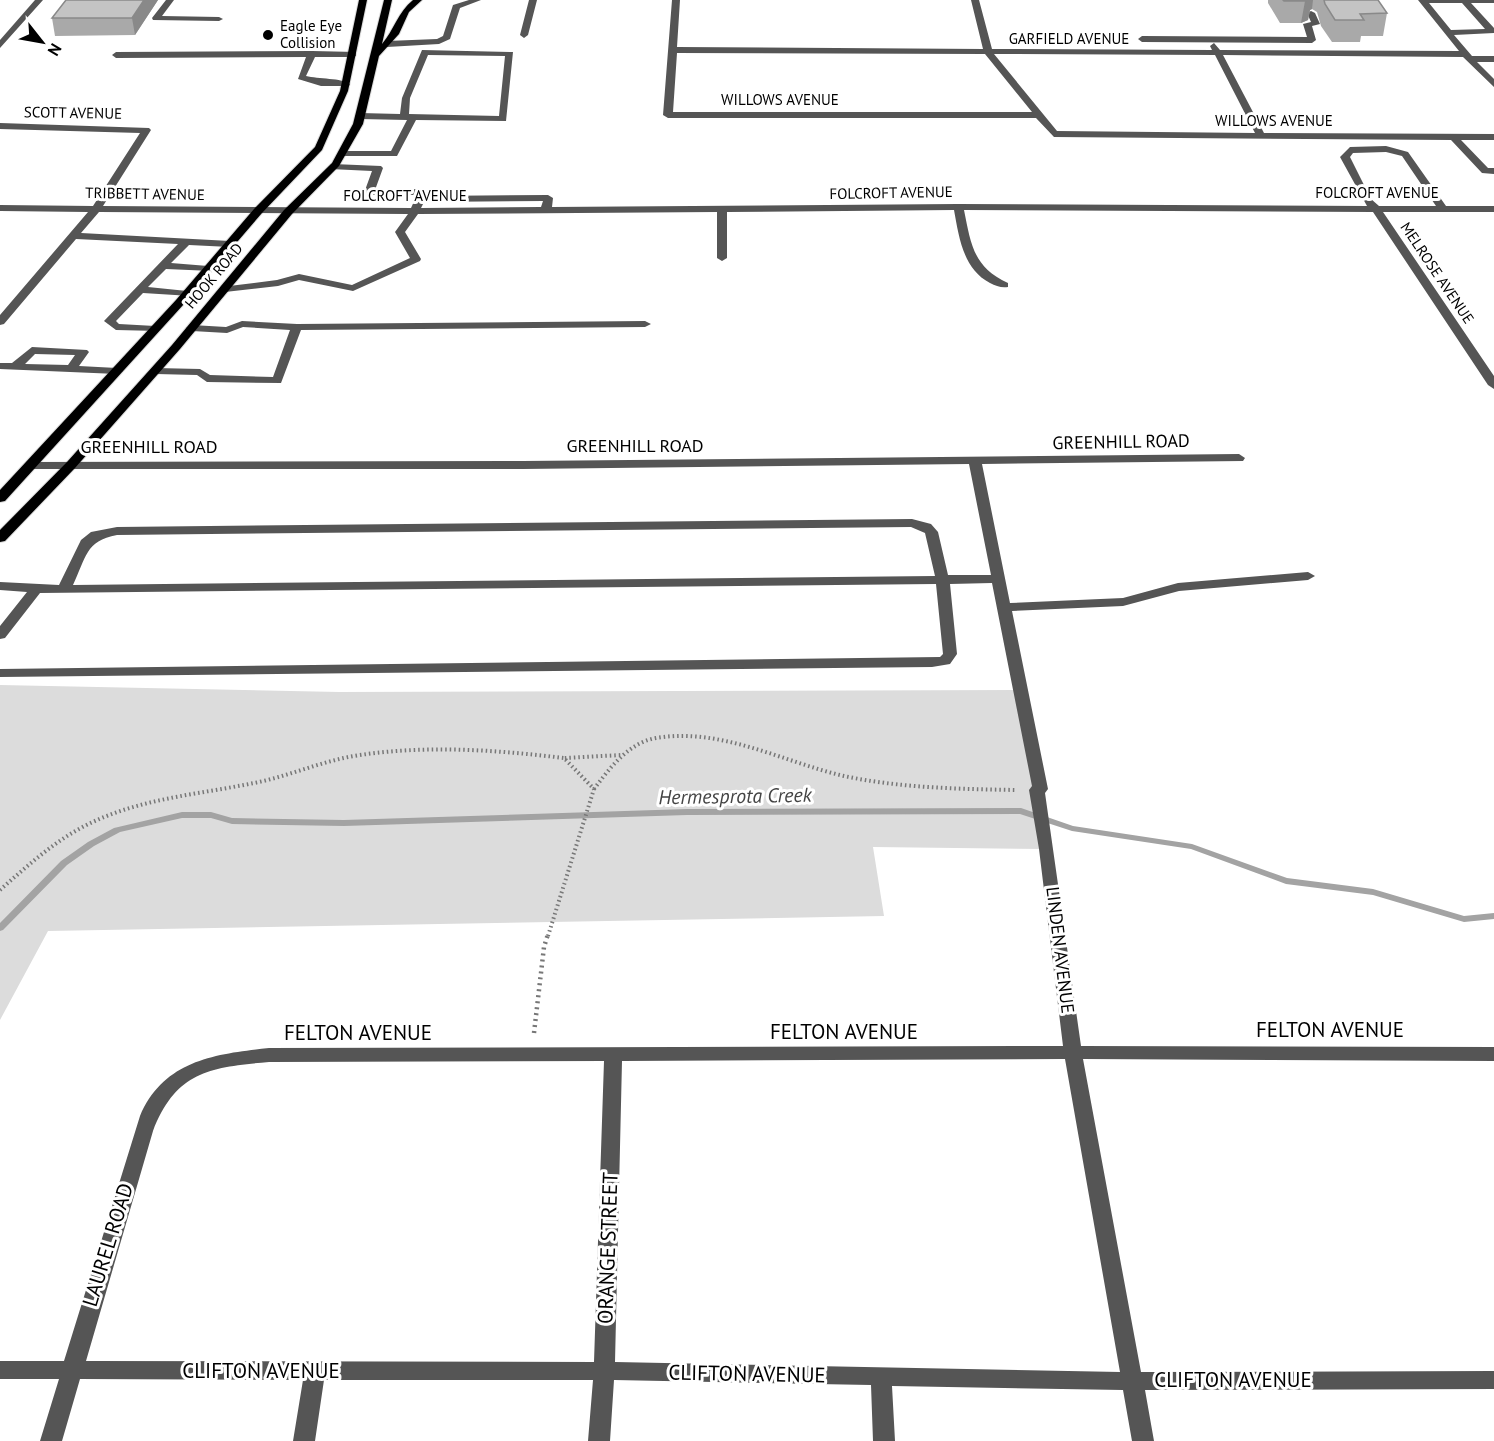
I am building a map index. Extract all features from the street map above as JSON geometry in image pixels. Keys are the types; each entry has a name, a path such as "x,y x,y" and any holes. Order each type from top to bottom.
{"main road":[{"name":"HOOK ROAD","path":"0,498 155,329 258,211 319,148 346,84 363,0"},
{"name":"HOOK ROAD","path":"0,538 71,465 156,371 288,212 343,154 360,116 388,0"},
{"path":"375,56 395,34 405,11 418,0"}],"street":[{"path":"0,45 39,0"},
{"path":"170,0 156,18 219,19"},
{"path":"387,44 439,41 447,37 456,7 477,0"},
{"path":"524,35 533,0"},
{"path":"672,50 676,0"},
{"path":"975,0 988,52 1037,115"},
{"path":"1423,1 1494,1"},
{"path":"1423,1 1468,57 1494,84"},
{"path":"1448,33 1492,31 1464,1"},
{"path":"1311,13 1316,24 1307,24 1312,40"},
{"path":"1142,39 1312,40 1324,42 1332,53"},
{"path":"1210,39 1261,136"},
{"name":"GARFIELD AVENUE","path":"672,50 1332,53 1494,59"},
{"name":"WILLOWS AVENUE","path":"672,50 668,115 1037,115 1054,134 1494,137"},
{"path":"343,154 394,154 409,117 406,98 425,52 510,54 503,119 409,117 360,116"},
{"path":"312,54 302,77 321,83 346,84"},
{"path":"116,55 353,54"},
{"name":"SCOTT AVENUE","path":"0,126 146,130 97,208"},
{"path":"1454,137 1485,171 1494,171"},
{"name":"MELROSE AVENUE","path":"1443,209 1405,154 1386,149 1350,150 1345,157 1367,201 1376,208 1494,385"},
{"path":"225,289 278,283 299,277 353,288 416,259 400,232 415,211 423,192 369,193 378,168 333,167"},
{"path":"420,199 548,198 546,210"},
{"name":"TRIBBETT AVENUE","path":"0,207 288,212"},
{"path":"958,207 966,241 980,274 1004,285"},
{"name":"FOLCROFT AVENUE","path":"288,212 958,207 1494,209"},
{"path":"0,322 97,208"},
{"path":"722,209 722,258"},
{"path":"73,236 230,244"},
{"path":"155,329 111,324 110,321 186,241"},
{"path":"163,266 208,269"},
{"path":"140,290 186,294"},
{"path":"192,328 227,330 242,324 297,327 645,324"},
{"path":"156,371 200,372 207,378 277,381 297,327"},
{"path":"15,367 32,350 83,352 70,369"},
{"path":"0,366 117,371"},
{"name":"GREENHILL ROAD","path":"32,465 975,462 1239,458"},
{"name":"LINDEN AVENUE","path":"975,462 1040,789 1037,790 1047,849 1073,1054 1143,1441"},
{"path":"0,673 932,663 945,661 950,654 943,582 931,532 926,526 900,523 117,531 96,535 86,543 64,589"},
{"path":"1004,607 1123,602 1178,587 1308,576"},
{"path":"0,586 64,589 943,582 998,579"},
{"path":"0,635 36,589"},
{"name":"FELTON AVENUE","path":"195,1068 214,1062 269,1055 1333,1052 1494,1054"},
{"name":"ORANGE STREET","path":"599,1441 604,1371 613,1054"},
{"name":"LAUREL ROAD","path":"51,1441 70,1371 144,1131 157,1101 170,1084 195,1068"},
{"name":"CLIFTON AVENUE","path":"0,1370 604,1371 1132,1381 1494,1380"},
{"path":"304,1441 315,1371"},
{"path":"881,1376 884,1441"}],"path":[{"path":"534,1033 544,947 576,853 594,789 622,755 655,738 699,737 844,776 939,789 1037,790"},
{"path":"0,890 29,864 91,823 165,798 284,777 358,756 440,750 525,752 564,758 622,755"},
{"path":"564,758 594,789"}],"shaded area":[{"path":"0,685 339,692 1020,690 1047,849 873,847 884,916 48,931 0,1020"}],"building":[{"path":"66,0 144,0 132,18 52,18"},
{"path":"1324,0 1378,0 1387,13 1360,14 1364,20 1335,20"}],"waterway":[{"name":"Hermesprota Creek","path":"0,928 64,863 91,844 117,830 182,815 211,815 232,821 344,823 687,812 1021,811 1072,828 1192,847 1286,881 1373,892 1464,919 1494,916"}],"place":[{"name":"Eagle Eye Collision","path":"268,35"}]}
